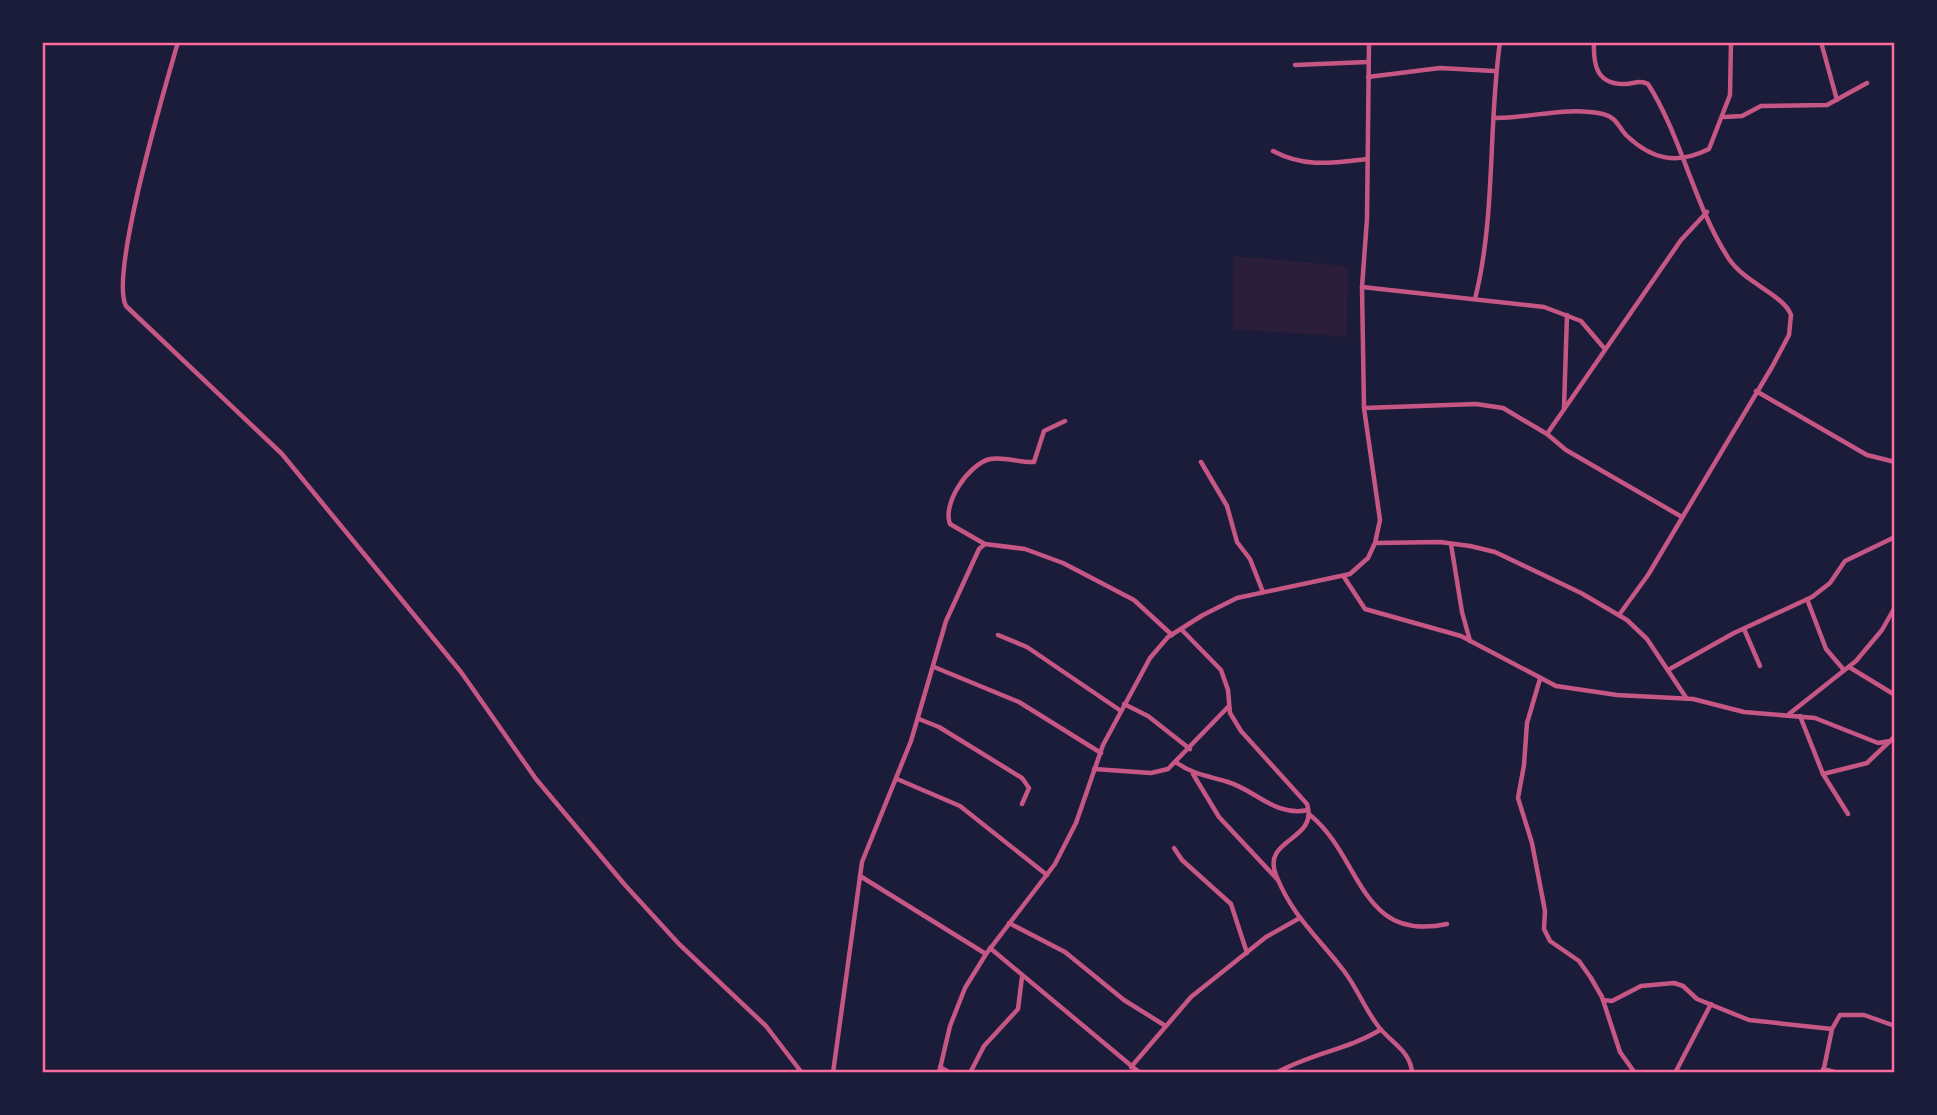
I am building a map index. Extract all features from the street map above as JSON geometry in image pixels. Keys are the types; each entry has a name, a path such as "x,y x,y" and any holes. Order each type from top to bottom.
{"street":[{"path":"178,42 129,237 122,295 126,306 282,454 461,672 536,779 625,885 679,944 766,1026 802,1073"},
{"path":"939,1073 956,1008 986,954 1047,875 1076,823 1101,753 1150,658 1172,635 1237,598 1344,577 1362,565 1375,543 1380,510 1364,408 1362,288 1369,42"},
{"path":"1475,299 1485,245 1495,118 1494,71 1500,42"},
{"path":"1594,42 1594,66 1601,77 1616,83 1648,83 1722,248 1741,274 1779,299 1791,315 1786,342 1682,517 1619,615"},
{"path":"1495,118 1564,111 1600,113 1616,121 1625,133 1653,156 1666,160 1682,158 1709,149 1724,117 1731,80 1731,42"},
{"path":"1821,42 1838,100"},
{"path":"1295,65 1368,62"},
{"path":"1368,77 1440,68 1494,71"},
{"path":"1724,117 1742,116 1759,106 1822,106 1867,83"},
{"path":"1273,151 1292,161 1313,165 1367,159"},
{"path":"1547,434 1681,240 1707,212"},
{"path":"1362,288 1544,307 1581,321 1604,348"},
{"path":"1564,409 1567,315"},
{"path":"1756,391 1867,455 1895,462"},
{"path":"1364,408 1494,405 1547,434 1566,450 1682,517"},
{"path":"1065,421 1044,431 1034,462 996,458 973,468 948,509 950,524 985,544 1025,550 1063,563 1134,600 1172,635"},
{"path":"1201,462 1227,506 1237,542 1250,559 1264,592"},
{"path":"1668,670 1807,599 1830,583 1845,561 1895,537"},
{"path":"1375,543 1451,544 1495,552 1581,593 1619,615 1647,639 1687,699"},
{"path":"833,1073 860,876 867,845 897,779 919,719 947,621 969,564 985,544"},
{"path":"1451,544 1462,612 1470,641"},
{"path":"1344,577 1365,609 1470,641 1540,680 1556,686 1687,699 1744,712 1799,716 1826,722 1874,742 1890,741"},
{"path":"1807,599 1826,649 1846,669 1895,695"},
{"path":"1788,715 1846,669 1882,630 1895,607"},
{"path":"1181,629 1221,670 1228,690 1229,707 1241,731 1298,793 1309,813 1384,914 1405,926 1418,928 1447,924"},
{"path":"1744,629 1760,666"},
{"path":"998,635 1027,647 1121,711"},
{"path":"934,667 1019,702 1101,753"},
{"path":"1540,680 1527,723 1518,807 1532,843 1545,911 1546,934 1578,961 1603,1000 1620,1052 1635,1073"},
{"path":"1124,704 1149,716 1190,749"},
{"path":"1094,769 1151,773 1177,763 1229,707"},
{"path":"1799,716 1823,774 1848,814"},
{"path":"919,719 939,727 1022,778 1029,788 1022,804"},
{"path":"1823,774 1867,763 1895,736"},
{"path":"1177,763 1193,774 1230,783 1279,809 1309,813"},
{"path":"1193,774 1224,824 1278,880 1298,919 1346,974 1380,1030 1408,1057 1412,1073"},
{"path":"897,779 960,806 1047,875"},
{"path":"1278,880 1274,857 1279,849 1306,827 1309,813"},
{"path":"1174,848 1182,860 1231,904 1247,953"},
{"path":"860,876 986,954"},
{"path":"1131,1067 1164,1025 1191,997 1277,930 1298,919"},
{"path":"1009,923 1065,952 1124,1000 1164,1025"},
{"path":"990,948 1140,1073"},
{"path":"970,1073 984,1046 1018,1009 1022,976"},
{"path":"1603,1000 1612,1001 1641,986 1669,983 1683,986 1697,999 1765,1023 1832,1029"},
{"path":"1675,1073 1711,1004"},
{"path":"1838,1073 1823,1071 1832,1029 1840,1015 1849,1014 1895,1026"},
{"path":"1276,1073 1300,1059 1353,1045 1380,1030"},
{"path":"940,1066 950,1073"}],"shaded area":[{"path":"1234,256 1348,266 1347,337 1233,329"}]}
